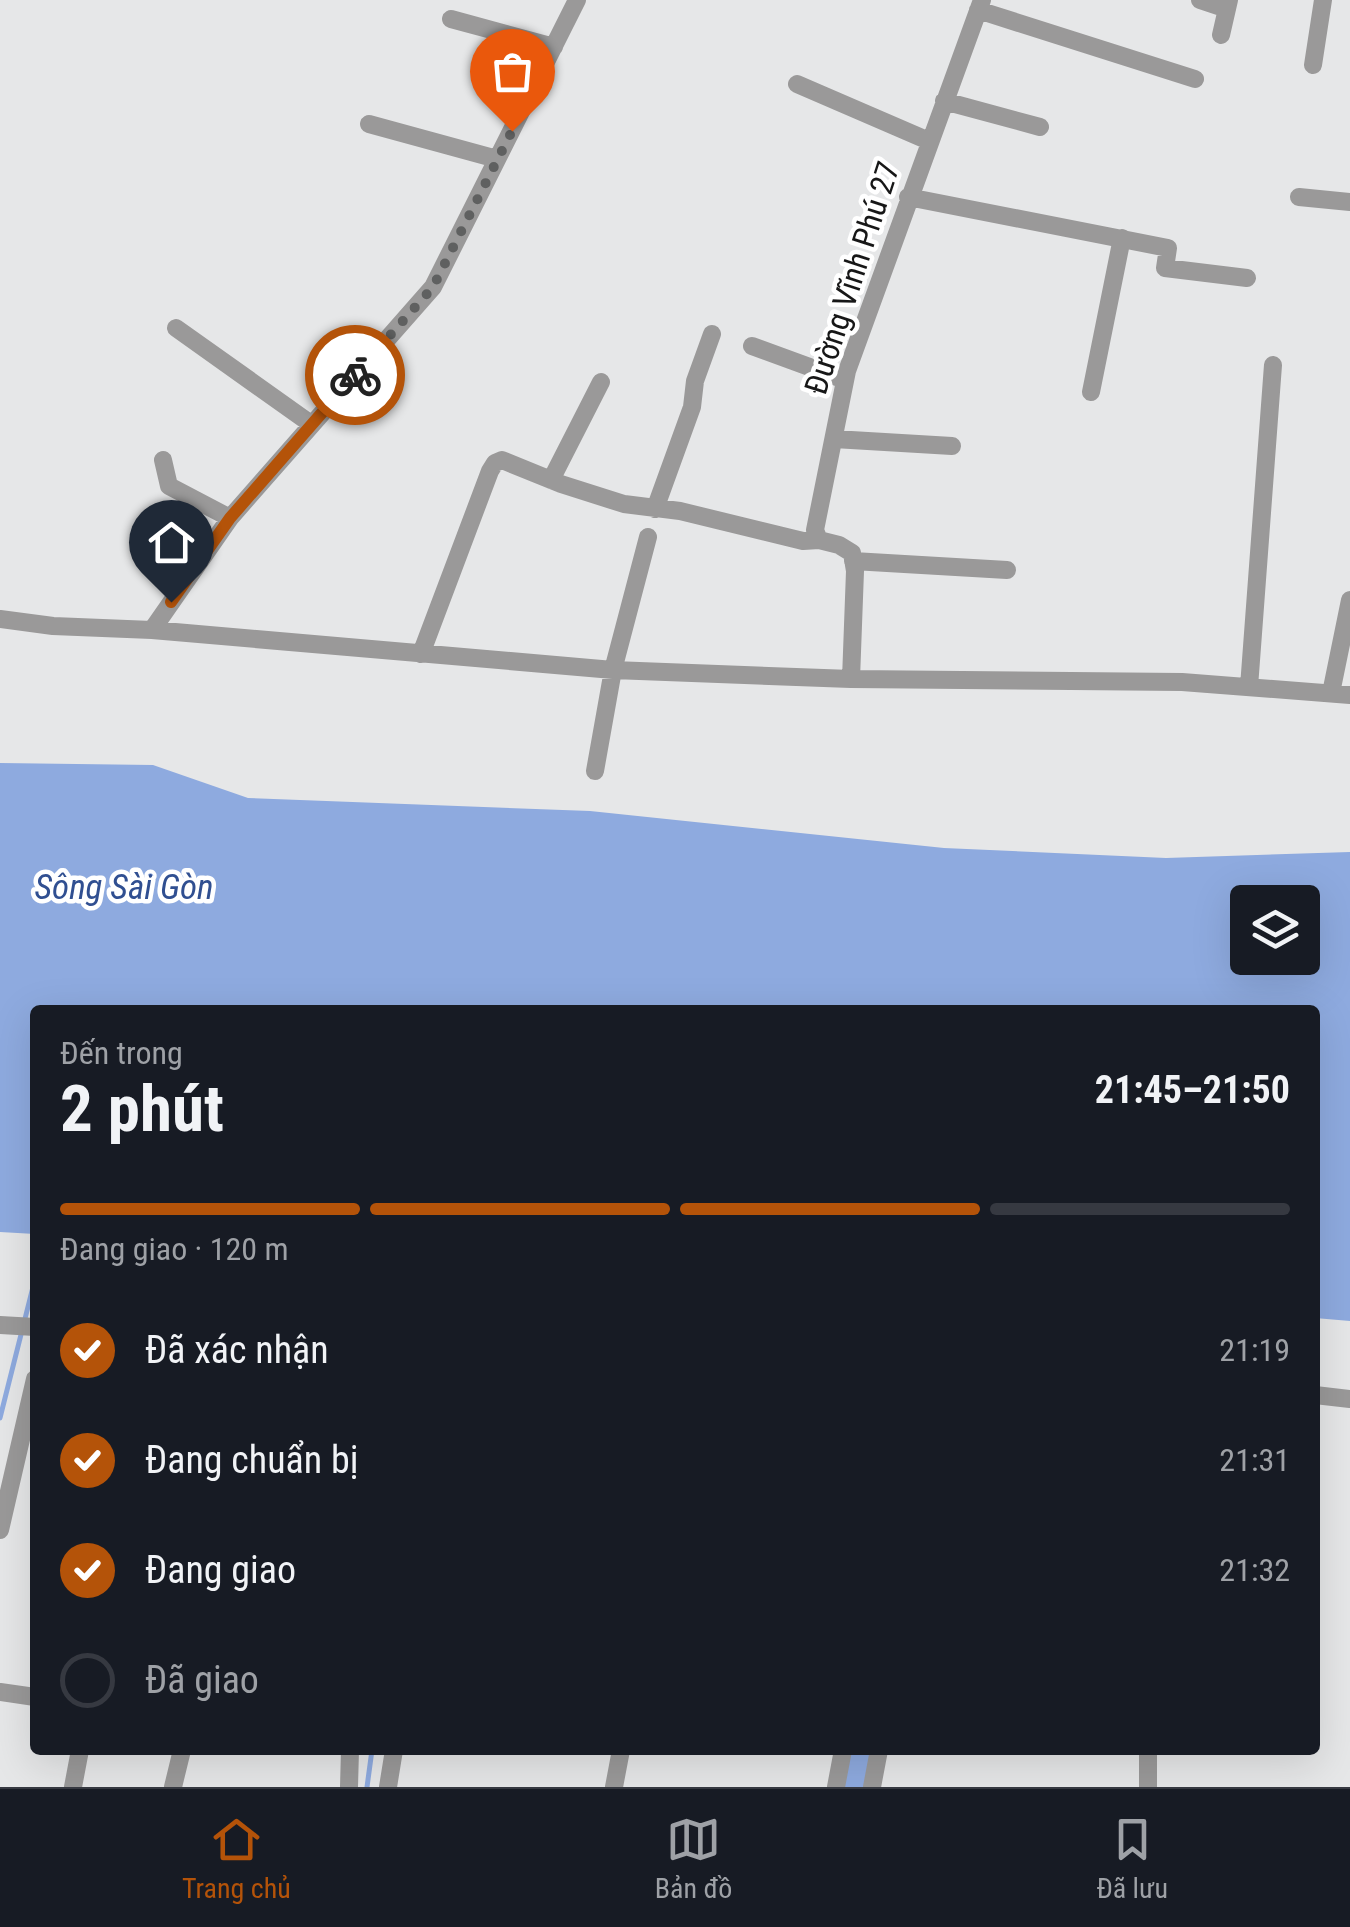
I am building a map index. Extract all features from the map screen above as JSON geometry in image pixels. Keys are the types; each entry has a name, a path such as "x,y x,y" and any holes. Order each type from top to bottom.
{"street":[{"path":"159,631 230,518 433,287 576,0"},
{"path":"1200,0 1228,4 1221,35"},
{"path":"1313,65 1323,0"},
{"path":"980,5 1196,79"},
{"name":"Đường Vĩnh Phú 27","path":"819,540 815,530 845,380 980,5"},
{"path":"451,19 554,47"},
{"path":"797,84 929,141"},
{"path":"944,101 1040,128"},
{"path":"369,124 498,159"},
{"path":"908,197 1168,248 1165,268 1248,278"},
{"path":"1299,198 1350,202"},
{"path":"1091,392 1122,238"},
{"path":"176,328 312,424"},
{"path":"655,509 692,407 694,381 712,334"},
{"path":"752,346 845,380"},
{"path":"1249,688 1274,365"},
{"path":"551,480 602,382"},
{"path":"834,439 952,446"},
{"path":"164,460 168,486 230,518"},
{"path":"421,654 494,463 502,460 624,504 680,511 803,542 819,540 852,553 851,678"},
{"path":"594,771 613,670 648,537"},
{"path":"854,560 1007,570"},
{"path":"0,619 613,670 851,678 1066,679 1340,694 1350,600"},
{"path":"4,1329 30,1327"},
{"path":"1320,1396 1350,1399"},
{"path":"0,1530 6,1481 30,1397"},
{"path":"0,1692 30,1696"},
{"path":"74,1787 79,1755"},
{"path":"174,1787 181,1755"},
{"path":"349,1787 350,1755"},
{"path":"388,1787 393,1755"},
{"path":"614,1787 620,1755"},
{"path":"836,1787 842,1755"},
{"path":"872,1787 878,1755"},
{"path":"1148,1755 1148,1787"}],"water":[{"name":"Sông Sài Gòn","path":"0,763 153,765 248,798 590,811 944,848 1166,858 1350,852 1350,1321 1320,1318 1320,1005 30,1005 30,1234 0,1232"}],"waterway":[{"path":"0,1418 30,1299"},
{"path":"367,1787 371,1755"},
{"path":"851,1787 856,1755"}],"way so far":[{"path":"355,375 433,287 512,131"}],"route":[{"path":"171,602 230,518 355,375"}]}
